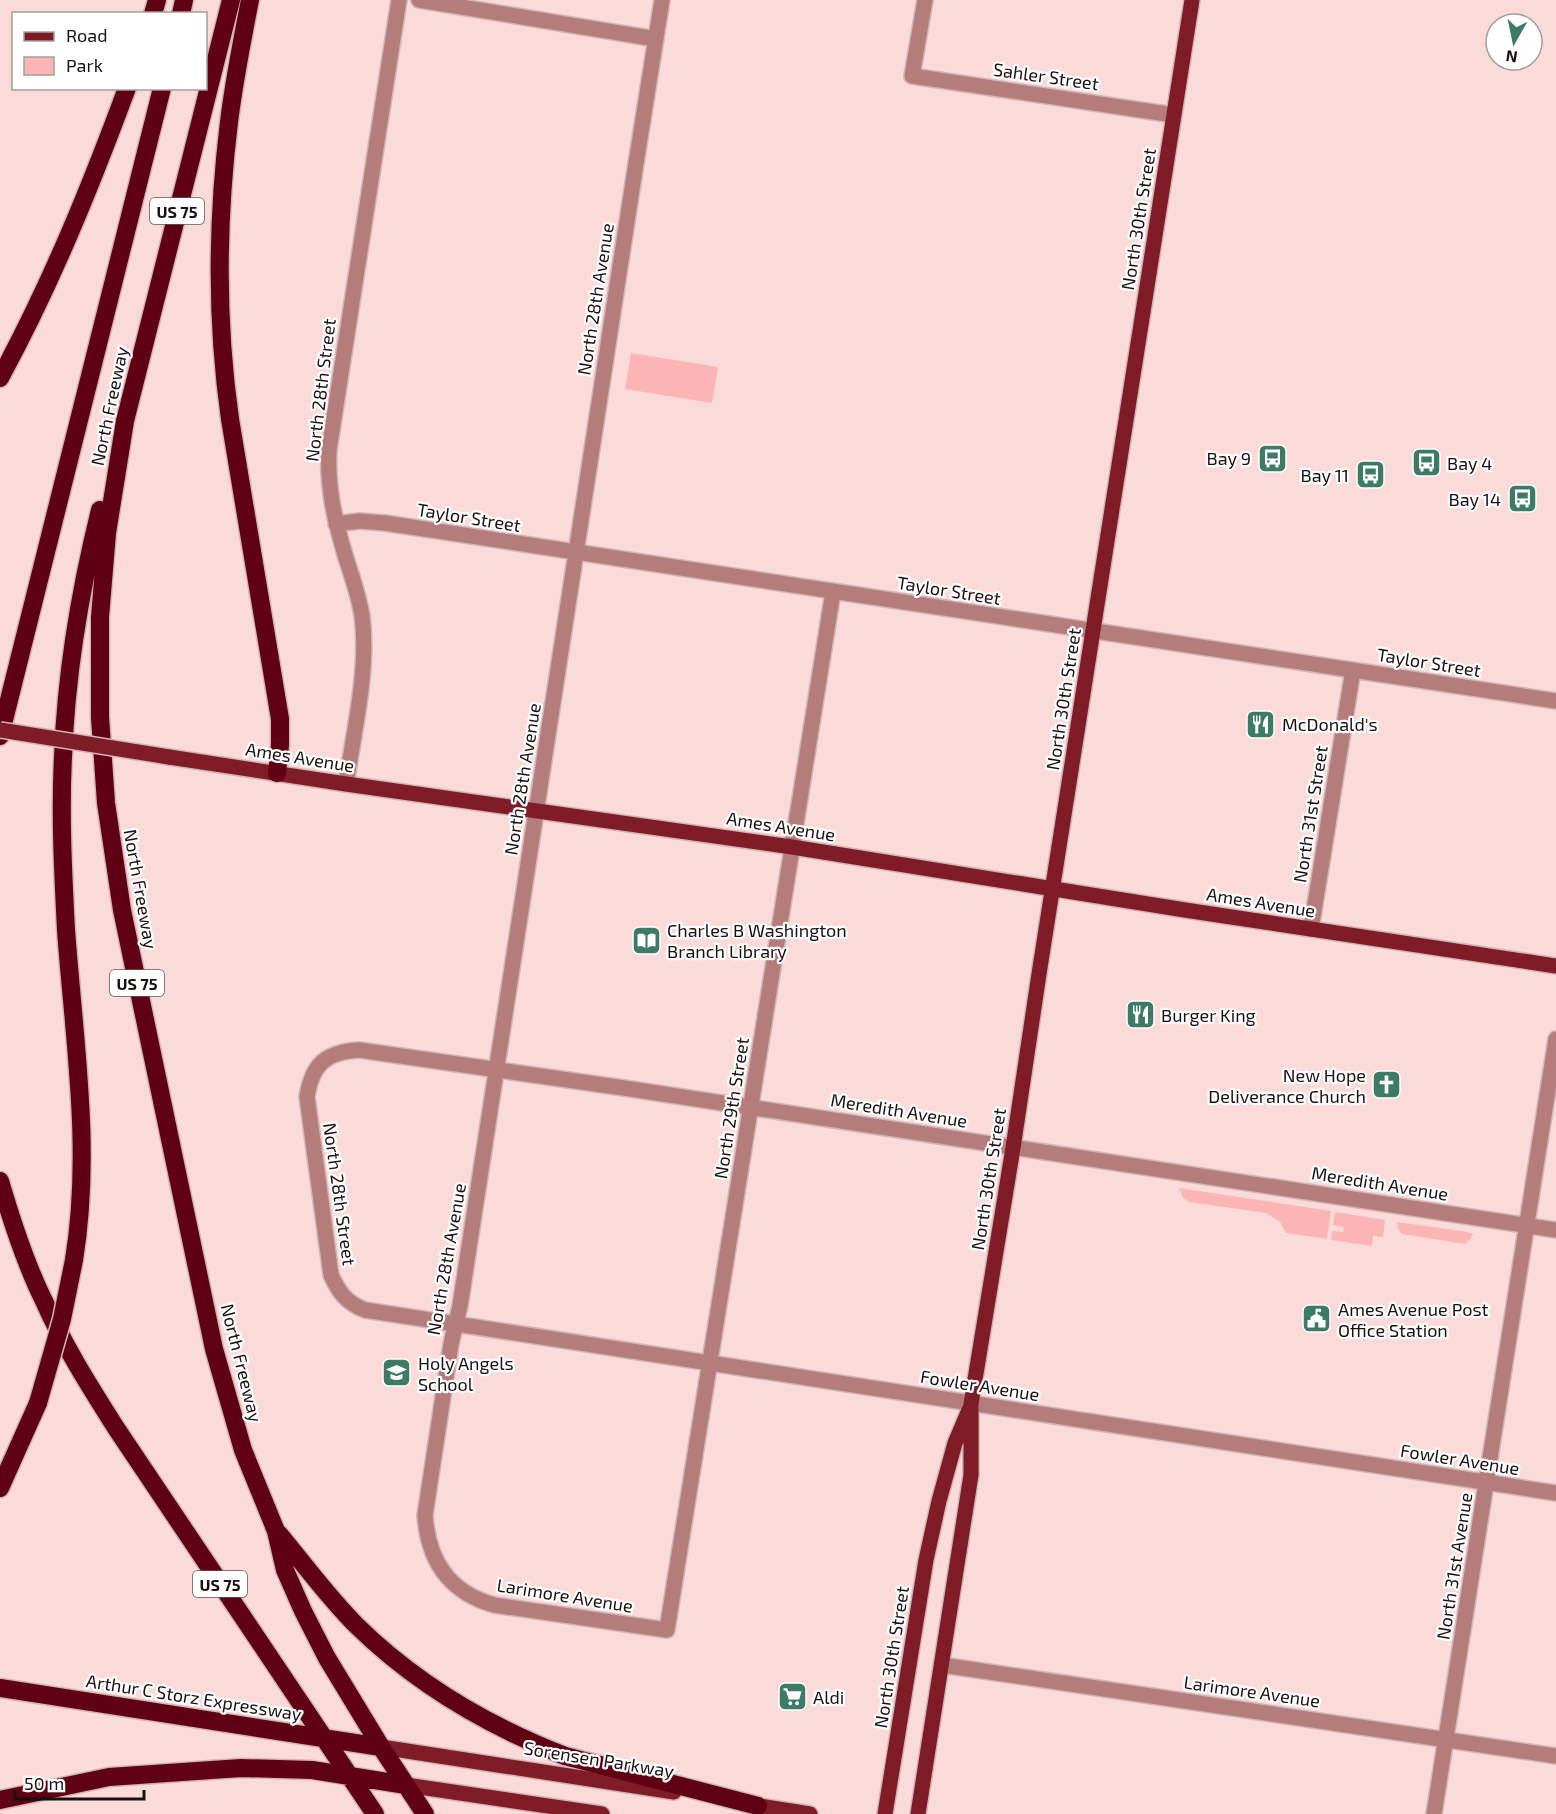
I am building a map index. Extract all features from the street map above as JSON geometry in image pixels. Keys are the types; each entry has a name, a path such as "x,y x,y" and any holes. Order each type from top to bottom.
{"highway":[{"name":"North Freeway","path":"231,0 125,421 106,541 99,628 103,775 109,834 122,910 214,1349 243,1450 276,1531 285,1570 303,1611 327,1658 406,1785"},
{"path":"250,0 226,145 222,214 221,309 229,408 280,719 277,773"},
{"path":"0,378 47,286 95,175 126,90"},
{"name":"North Freeway","path":"0,736 161,90"},
{"path":"0,1488 38,1402 56,1342 74,1260 82,1186 82,1131 63,874 63,756 69,679 84,578 103,495 125,421"},
{"path":"0,729 10,694"},
{"name":"US 75","path":"0,1181 17,1236 43,1301 78,1368 375,1814"},
{"path":"276,1531 337,1605 366,1634 404,1667 457,1704 536,1745 565,1756 758,1806"},
{"name":"Arthur C Storz Expressway","path":"0,1688 381,1747"},
{"path":"0,1800 110,1777 241,1768 312,1770 406,1785"},
{"name":"US 75","path":"406,1785 425,1814"}],"main road":[{"name":"North 30th Street","path":"918,1814 971,1475 971,1404 1192,0"},
{"name":"Ames Avenue","path":"0,729 346,784 792,847 1556,966"},
{"name":"North 30th Street","path":"885,1814 926,1560 955,1443 971,1404"},
{"name":"Sorensen Parkway","path":"381,1747 810,1814"},
{"path":"406,1785 602,1814"}],"street":[{"name":"North 28th Street","path":"346,784 362,673 364,642 360,606 336,524 329,490 331,432 399,0"},
{"path":"419,0 656,39"},
{"name":"North 28th Avenue","path":"436,1562 427,1535 425,1515 451,1344 460,1306 498,1070 662,0"},
{"name":"Sahler Street","path":"925,0 912,76 1174,115"},
{"name":"Taylor Street","path":"336,524 359,521 385,524 1556,701"},
{"name":"North 29th Street","path":"667,1630 833,592"},
{"name":"North 31st Street","path":"1311,929 1353,670"},
{"name":"North 31st Avenue","path":"1434,1814 1556,1039"},
{"name":"Meredith Avenue","path":"314,1071 327,1058 343,1051 359,1050 751,1107 1556,1230"},
{"name":"North 28th Street","path":"314,1071 309,1080 307,1097 331,1275 338,1291 354,1306 397,1315"},
{"name":"Fowler Avenue","path":"397,1315 1556,1493"},
{"name":"Larimore Avenue","path":"436,1562 449,1579 464,1592 480,1601 494,1605 667,1630"},
{"name":"Larimore Avenue","path":"942,1665 1556,1756"}],"green space":[{"path":"631,353 718,367 712,403 625,389"},
{"path":"1179,1188 1331,1211 1327,1239 1286,1233 1280,1222 1266,1213 1190,1202 1183,1198"},
{"path":"1335,1212 1385,1220 1383,1237 1373,1236 1372,1246 1331,1240 1332,1231 1343,1232 1344,1227 1333,1225"},
{"path":"1397,1222 1473,1234 1465,1244 1402,1234"}],"place":[{"name":"Bay 9","path":"1272,458"},
{"name":"Bay 4","path":"1426,463"},
{"name":"Bay 11","path":"1370,475"},
{"name":"Bay 14","path":"1522,499"},
{"name":"McDonald's","path":"1261,724"},
{"name":"Charles B Washington Branch Library","path":"646,940"},
{"name":"Burger King","path":"1140,1015"},
{"name":"New Hope Deliverance Church","path":"1387,1085"},
{"name":"Ames Avenue Post Office Station","path":"1317,1319"},
{"name":"Holy Angels School","path":"397,1373"},
{"name":"Aldi","path":"792,1697"}]}
